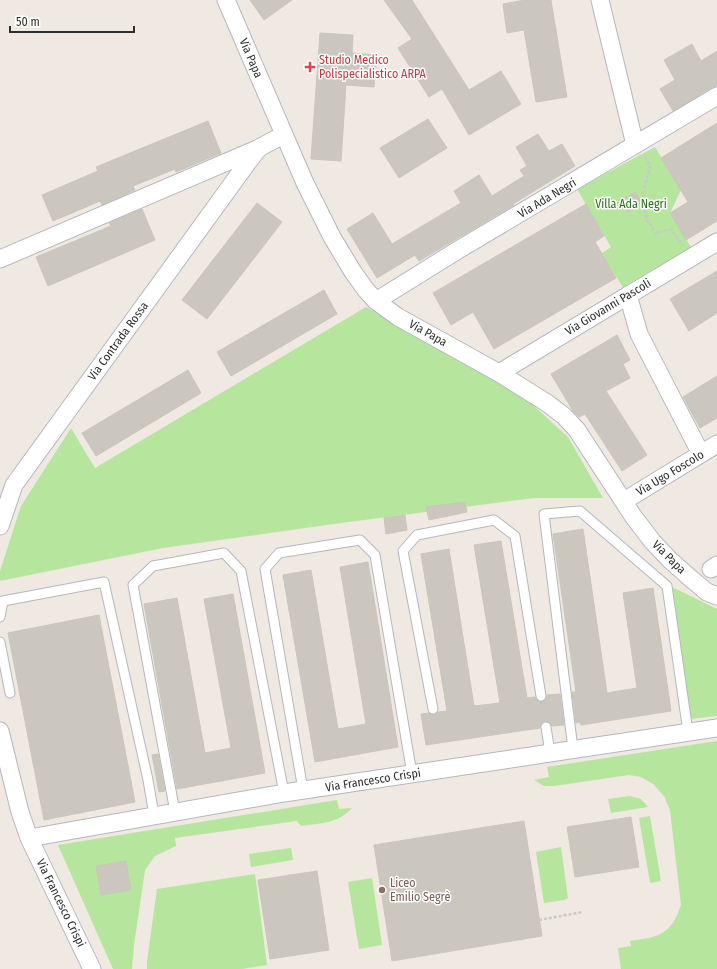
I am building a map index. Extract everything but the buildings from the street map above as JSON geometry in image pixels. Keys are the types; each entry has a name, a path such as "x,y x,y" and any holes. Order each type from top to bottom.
{"street":[{"name":"Via Papa","path":"226,0 305,183 332,237 353,272 376,301 398,317 498,373 547,403 564,416 577,430 637,523 652,541 670,560 707,592 717,596"},
{"path":"600,0 635,145"},
{"name":"Via Ada Negri","path":"376,301 458,250 717,96"},
{"name":"Via Contrada Rossa","path":"0,259 260,148 283,135"},
{"path":"248,162 263,158 272,152 277,147 283,135"},
{"name":"Via Contrada Rossa","path":"0,526 14,485 248,162 260,148"},
{"name":"Via Giovanni Pascoli","path":"498,373 717,242"},
{"path":"628,295 639,334 701,454"},
{"name":"Via Ugo Foscolo","path":"624,501 717,444"},
{"name":"Via Francesco Crispi","path":"29,838 302,790 717,728"},
{"name":"Via Francesco Crispi","path":"0,731 20,812 29,838 92,969"}],"lane":[{"path":"573,749 544,514 580,511 667,586 688,732"},
{"path":"433,708 403,551 417,535 494,520 515,536 541,696"},
{"path":"302,790 265,569 279,553 360,540 375,555 412,774"},
{"path":"175,812 133,585 153,566 224,553 241,572 284,793"},
{"path":"0,617 2,601 104,582 148,780 154,815"},
{"path":"0,642 10,693"},
{"path":"546,727 550,753"}],"path":[{"path":"635,145 643,153 650,167 644,188 646,218 656,233 670,229 686,249 696,254"},
{"path":"539,920 583,912"}],"green space":[{"name":"Villa Ada Negri","path":"655,147 681,190 670,213 691,247 623,287 601,254 611,247 577,189"},
{"path":"366,307 523,396 568,437 603,498 534,498 341,523 163,548 0,581 0,571 21,506 71,428 95,468"},
{"path":"672,587 717,609 717,716 689,719"},
{"path":"717,741 717,969 621,969 618,948 631,946 630,941 649,938 663,933 673,923 681,905 670,810 664,796 653,784 641,777 629,775 554,786 544,786 534,780 549,777 547,767"},
{"path":"630,796 641,799 648,807 611,813 608,799"},
{"path":"337,800 339,809 352,808 341,817 328,822 301,826 297,821 175,838 176,846 155,856 145,870 132,969 113,969 58,845"},
{"path":"650,816 661,881 650,883 639,818"},
{"path":"561,847 568,898 544,903 536,852"},
{"path":"291,848 293,860 251,867 249,854"},
{"path":"255,874 267,965 242,969 147,969 157,889"},
{"path":"372,878 382,945 359,949 348,882"}],"place":[{"name":"Studio Medico Polispecialistico ARPA","path":"310,67"},
{"name":"Liceo Emilio Segrè","path":"382,890"}]}
